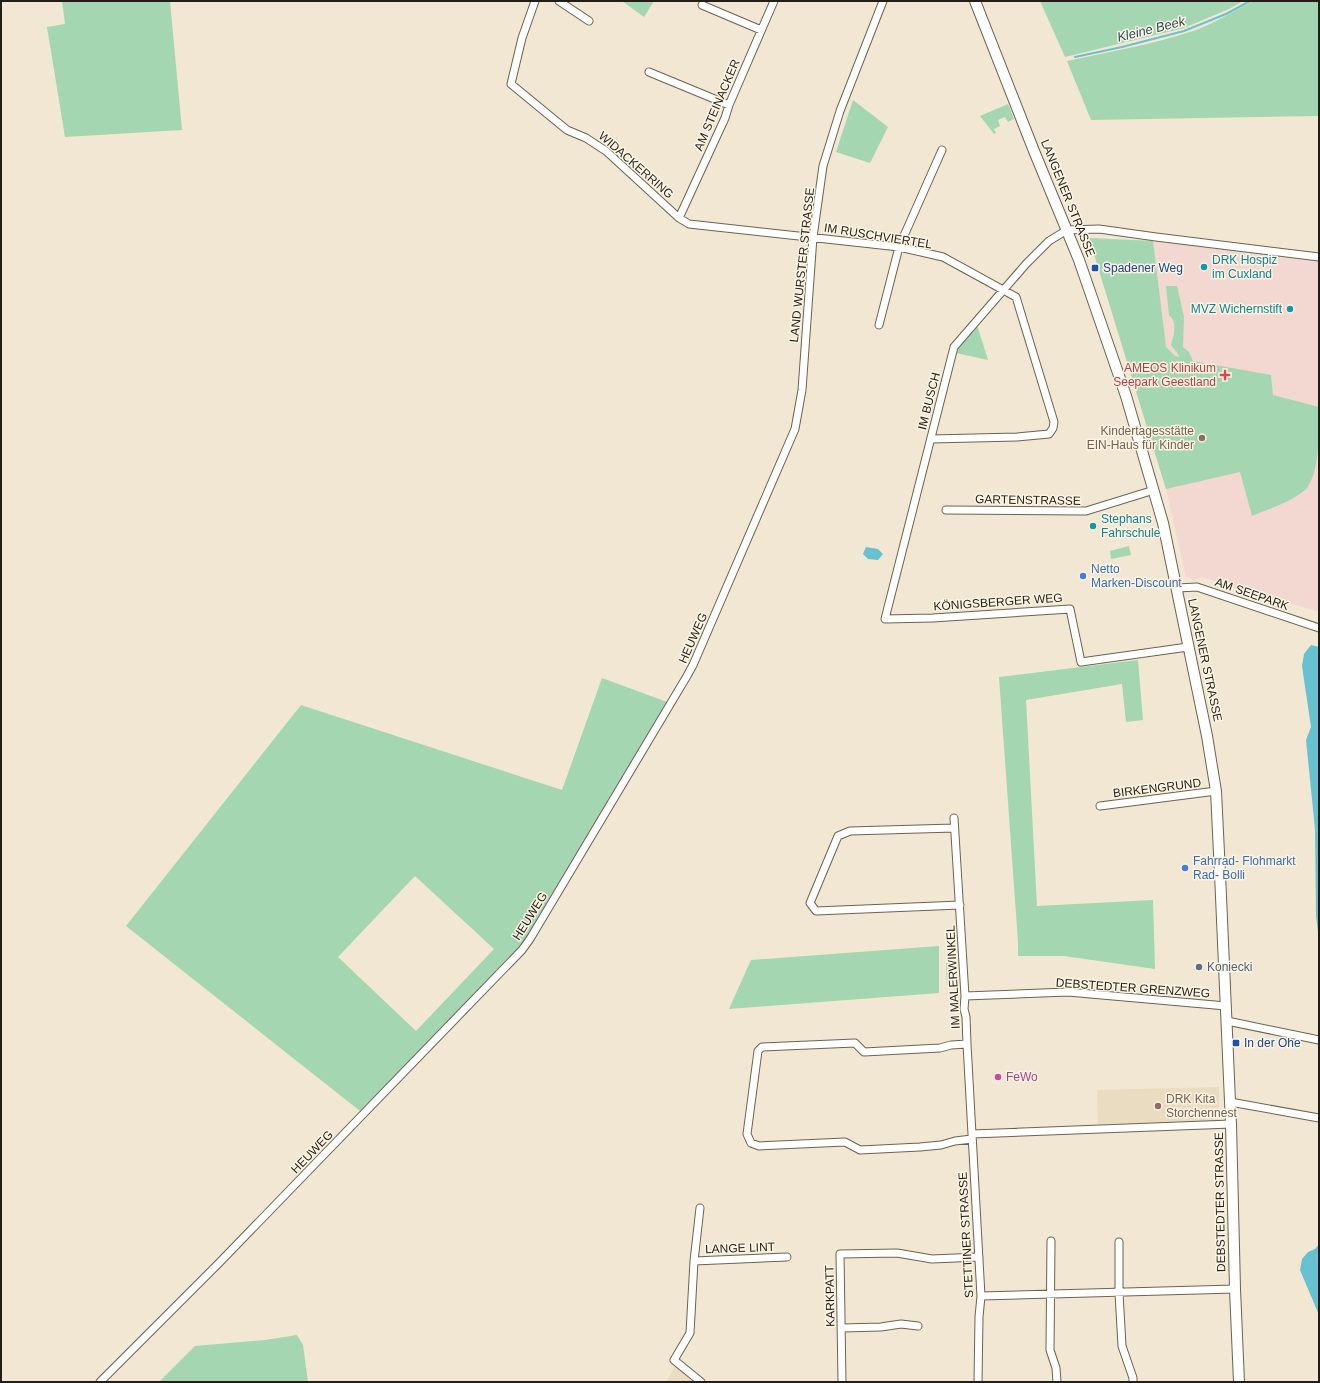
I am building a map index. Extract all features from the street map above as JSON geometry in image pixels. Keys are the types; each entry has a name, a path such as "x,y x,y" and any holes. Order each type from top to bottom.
{"main road":[{"name":"LANGENER STRASSE","path":"975,1 1083,270 1114,359 1163,523 1207,736 1216,792 1227,1022"},
{"name":"DEBSTEDTER STRASSE","path":"1227,1022 1239,1382"}],"street":[{"name":"WIDACKERRING","path":"535,1 522,38 511,84 567,130 586,138 606,151 679,218"},
{"path":"559,1 589,21"},
{"name":"AM STEINACKER","path":"679,218 725,118 728,105 774,1"},
{"name":"LAND WURSTER STRASSE","path":"804,349 813,237 824,166 840,111 883,1"},
{"path":"702,5 761,30"},
{"path":"649,72 728,105"},
{"path":"879,325 899,247 942,150"},
{"name":"IM RUSCHVIERTEL","path":"679,218 689,224 899,247 943,257 1016,297 1054,422 1053,428 1049,434 1042,435 931,439"},
{"path":"1067,230 1099,229 1319,257"},
{"name":"IM BUSCH","path":"885,619 954,347 1026,264 1050,241 1067,230"},
{"name":"HEUWEG","path":"100,1382 219,1263 424,1053 527,943 693,665 795,429 802,390 804,349"},
{"name":"GARTENSTRASSE","path":"946,510 1086,511 1154,490"},
{"name":"AM SEEPARK","path":"1177,588 1196,587 1319,628"},
{"name":"KÖNIGSBERGER WEG","path":"885,619 933,618 1070,609 1081,662 1188,647"},
{"name":"BIRKENGRUND","path":"1100,806 1216,792"},
{"name":"IM MALERWINKEL","path":"954,818 972,1137"},
{"path":"954,828 850,831 838,836 810,903 816,911 960,905"},
{"name":"DEBSTEDTER GRENZWEG","path":"965,996 1068,992 1226,1006"},
{"path":"1227,1022 1319,1040"},
{"path":"967,1044 951,1045 940,1048 864,1052 855,1043 762,1047 758,1052 747,1134 751,1143 759,1146 844,1142 860,1150 941,1145 972,1137 1231,1124"},
{"path":"1230,1102 1319,1118"},
{"name":"STETTINER STRASSE","path":"972,1137 981,1296 978,1317 978,1382"},
{"path":"700,1208 694,1261 690,1333 674,1360 701,1382"},
{"path":"1051,1241 1050,1350 1056,1368 1057,1382"},
{"path":"1119,1242 1122,1346 1133,1382"},
{"name":"KARKPATT","path":"842,1382 840,1254 897,1253 932,1259 979,1257"},
{"name":"LANGE LINT","path":"694,1261 787,1257"},
{"path":"981,1296 1235,1290"},
{"path":"842,1328 880,1327 901,1324 918,1326"}],"shaded area":[{"name":"AMEOS Klinikum Seepark Geestland","path":"1089,238 1153,241 1319,260 1319,612 1202,577 1194,580 1186,577 1166,489"},
{"name":"DRK Kita Storchennest","path":"1219,1087 1219,1121 1098,1124 1097,1090"},
{"path":"676,1366 694,1382 666,1382"}],"green space":[{"path":"62,1 170,1 182,130 65,137 47,27 65,24"},
{"path":"622,1 654,1 644,17"},
{"path":"1040,1 1243,1 1229,9 1184,28 1065,57"},
{"path":"1253,1 1319,1 1319,116 1091,120 1067,61 1175,37 1214,22"},
{"path":"853,100 888,127 870,163 836,152"},
{"path":"1008,104 1014,119 1008,122 1005,117 998,120 1000,126 994,129 996,133 994,134 980,116"},
{"path":"1089,238 1153,241 1166,347 1175,356 1180,357 1171,345 1174,333 1174,322 1169,315 1166,286 1177,286 1184,317 1183,347 1189,352 1193,361 1271,375 1273,395 1319,407 1317,461 1311,481 1302,493 1281,504 1252,516 1240,472 1166,489"},
{"path":"977,325 988,360 956,353 959,345"},
{"path":"1129,546 1131,555 1111,559 1110,551"},
{"path":"1138,660 1143,720 1126,722 1122,684 1026,700 1037,906 1153,900 1155,969 1064,956 1018,956 999,677"},
{"path":"602,678 667,702 519,950 360,1111 126,926 301,705 562,790","holes":["415,876 494,949 416,1031 338,957"]},
{"path":"939,946 939,993 729,1009 751,960"},
{"path":"955,962 956,984 947,985 946,963"},
{"path":"297,1335 303,1345 308,1382 159,1382 195,1346 265,1340"}],"water":[{"path":"866,547 878,549 883,554 878,560 868,559 863,554"},
{"path":"1311,645 1319,647 1319,942 1316,915 1315,829 1306,740 1311,727 1302,666 1304,654"},
{"path":"1319,1244 1319,1315 1300,1270 1302,1259 1308,1252 1315,1249"}],"waterway":[{"name":"Kleine Beek","path":"1075,57 1184,31 1226,14 1250,1"}],"place":[{"name":"DRK Hospiz im Cuxland","path":"1204,267"},
{"name":"Spadener Weg","path":"1095,268"},
{"name":"MVZ Wichernstift","path":"1290,309"},
{"name":"AMEOS Klinikum Seepark Geestland","path":"1225,375"},
{"name":"Kindertagesstätte EIN-Haus für Kinder","path":"1202,438"},
{"name":"Stephans Fahrschule","path":"1093,526"},
{"name":"Netto Marken-Discount","path":"1083,576"},
{"name":"Fahrrad- Flohmarkt Rad- Bolli","path":"1185,868"},
{"name":"Koniecki","path":"1199,967"},
{"name":"In der Ohe","path":"1236,1043"},
{"name":"FeWo","path":"998,1077"},
{"name":"DRK Kita Storchennest","path":"1158,1106"}]}
